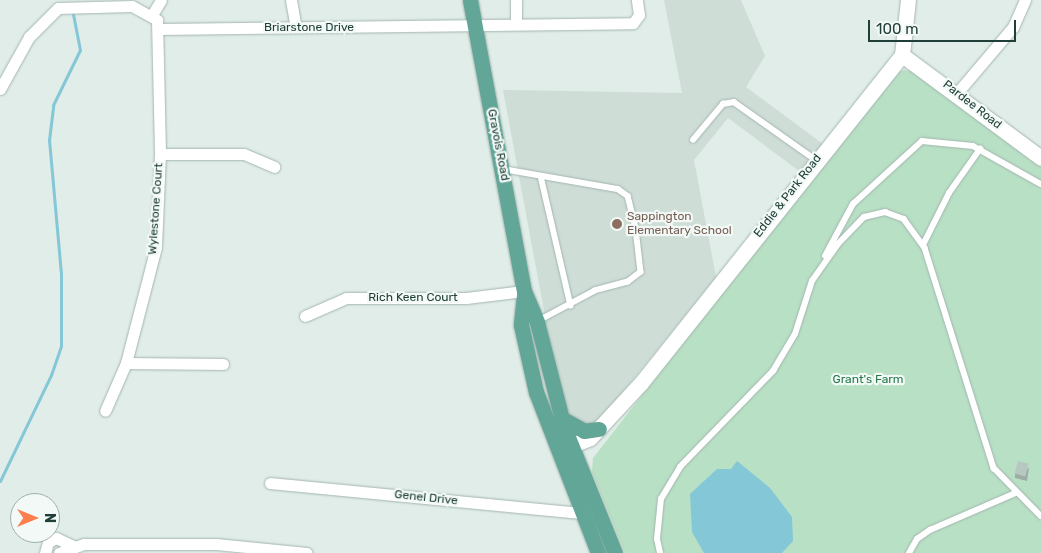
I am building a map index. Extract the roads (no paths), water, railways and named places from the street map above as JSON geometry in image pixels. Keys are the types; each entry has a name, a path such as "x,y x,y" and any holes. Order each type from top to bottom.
{"main road":[{"name":"Gravois Road","path":"470,0 503,169 524,291 523,331 557,456 598,553"},
{"name":"Gravois Road","path":"524,291 537,322 561,418 615,553"},
{"path":"561,418 584,430 599,429"}],"street":[{"path":"46,0 59,8 133,3 152,15 159,29"},
{"path":"152,15 161,0"},
{"path":"291,0 296,28"},
{"path":"516,0 516,21"},
{"name":"Briarstone Drive","path":"159,29 475,27 516,21 633,23 639,14 637,0"},
{"path":"902,55 908,0"},
{"path":"957,93 1013,27 1025,0"},
{"path":"0,89 29,37 59,8"},
{"name":"Wylestone Court","path":"105,411 126,363 156,247 160,154 159,29"},
{"name":"Pardee Road","path":"902,55 957,93 1041,158"},
{"name":"Eddie & Park Road","path":"557,456 598,443 641,383 816,160 902,55"},
{"path":"160,154 244,154 274,167"},
{"name":"Rich Keen Court","path":"305,316 346,298 466,298 524,291"},
{"path":"126,363 223,364"},
{"name":"Eddie & Park Road","path":"573,450 599,429 641,383"},
{"name":"Genel Drive","path":"270,483 581,513"},
{"path":"45,553 48,542 56,538 73,546"},
{"path":"59,553 73,546 216,544 307,553"}],"lane":[{"path":"693,140 723,104 734,102 816,160"},
{"path":"660,553 657,540 661,499 680,467 704,440 748,402 773,371 795,334 812,281 853,204 908,149 922,140 939,139 980,149 1041,184"},
{"path":"923,245 949,193 980,149"},
{"path":"503,169 618,189 628,196 636,229 641,272 628,282 595,291 571,306 537,322"},
{"path":"541,176 571,306"},
{"path":"812,281 838,244 864,218 885,212 904,219 923,245 994,468 1016,493 1041,516"},
{"path":"909,553 917,539 930,530 1016,493"}],"water":[{"path":"737,461 770,488 792,517 793,541 782,553 704,553 692,532 690,494 717,469 731,469"}],"waterway":[{"path":"0,481 51,375 61,346 61,274 49,140 53,105 80,50 72,9"}],"place":[{"name":"Sappington Elementary School","path":"617,224"}],"park label":[{"name":"Grant's Farm","path":"868,380"}]}
